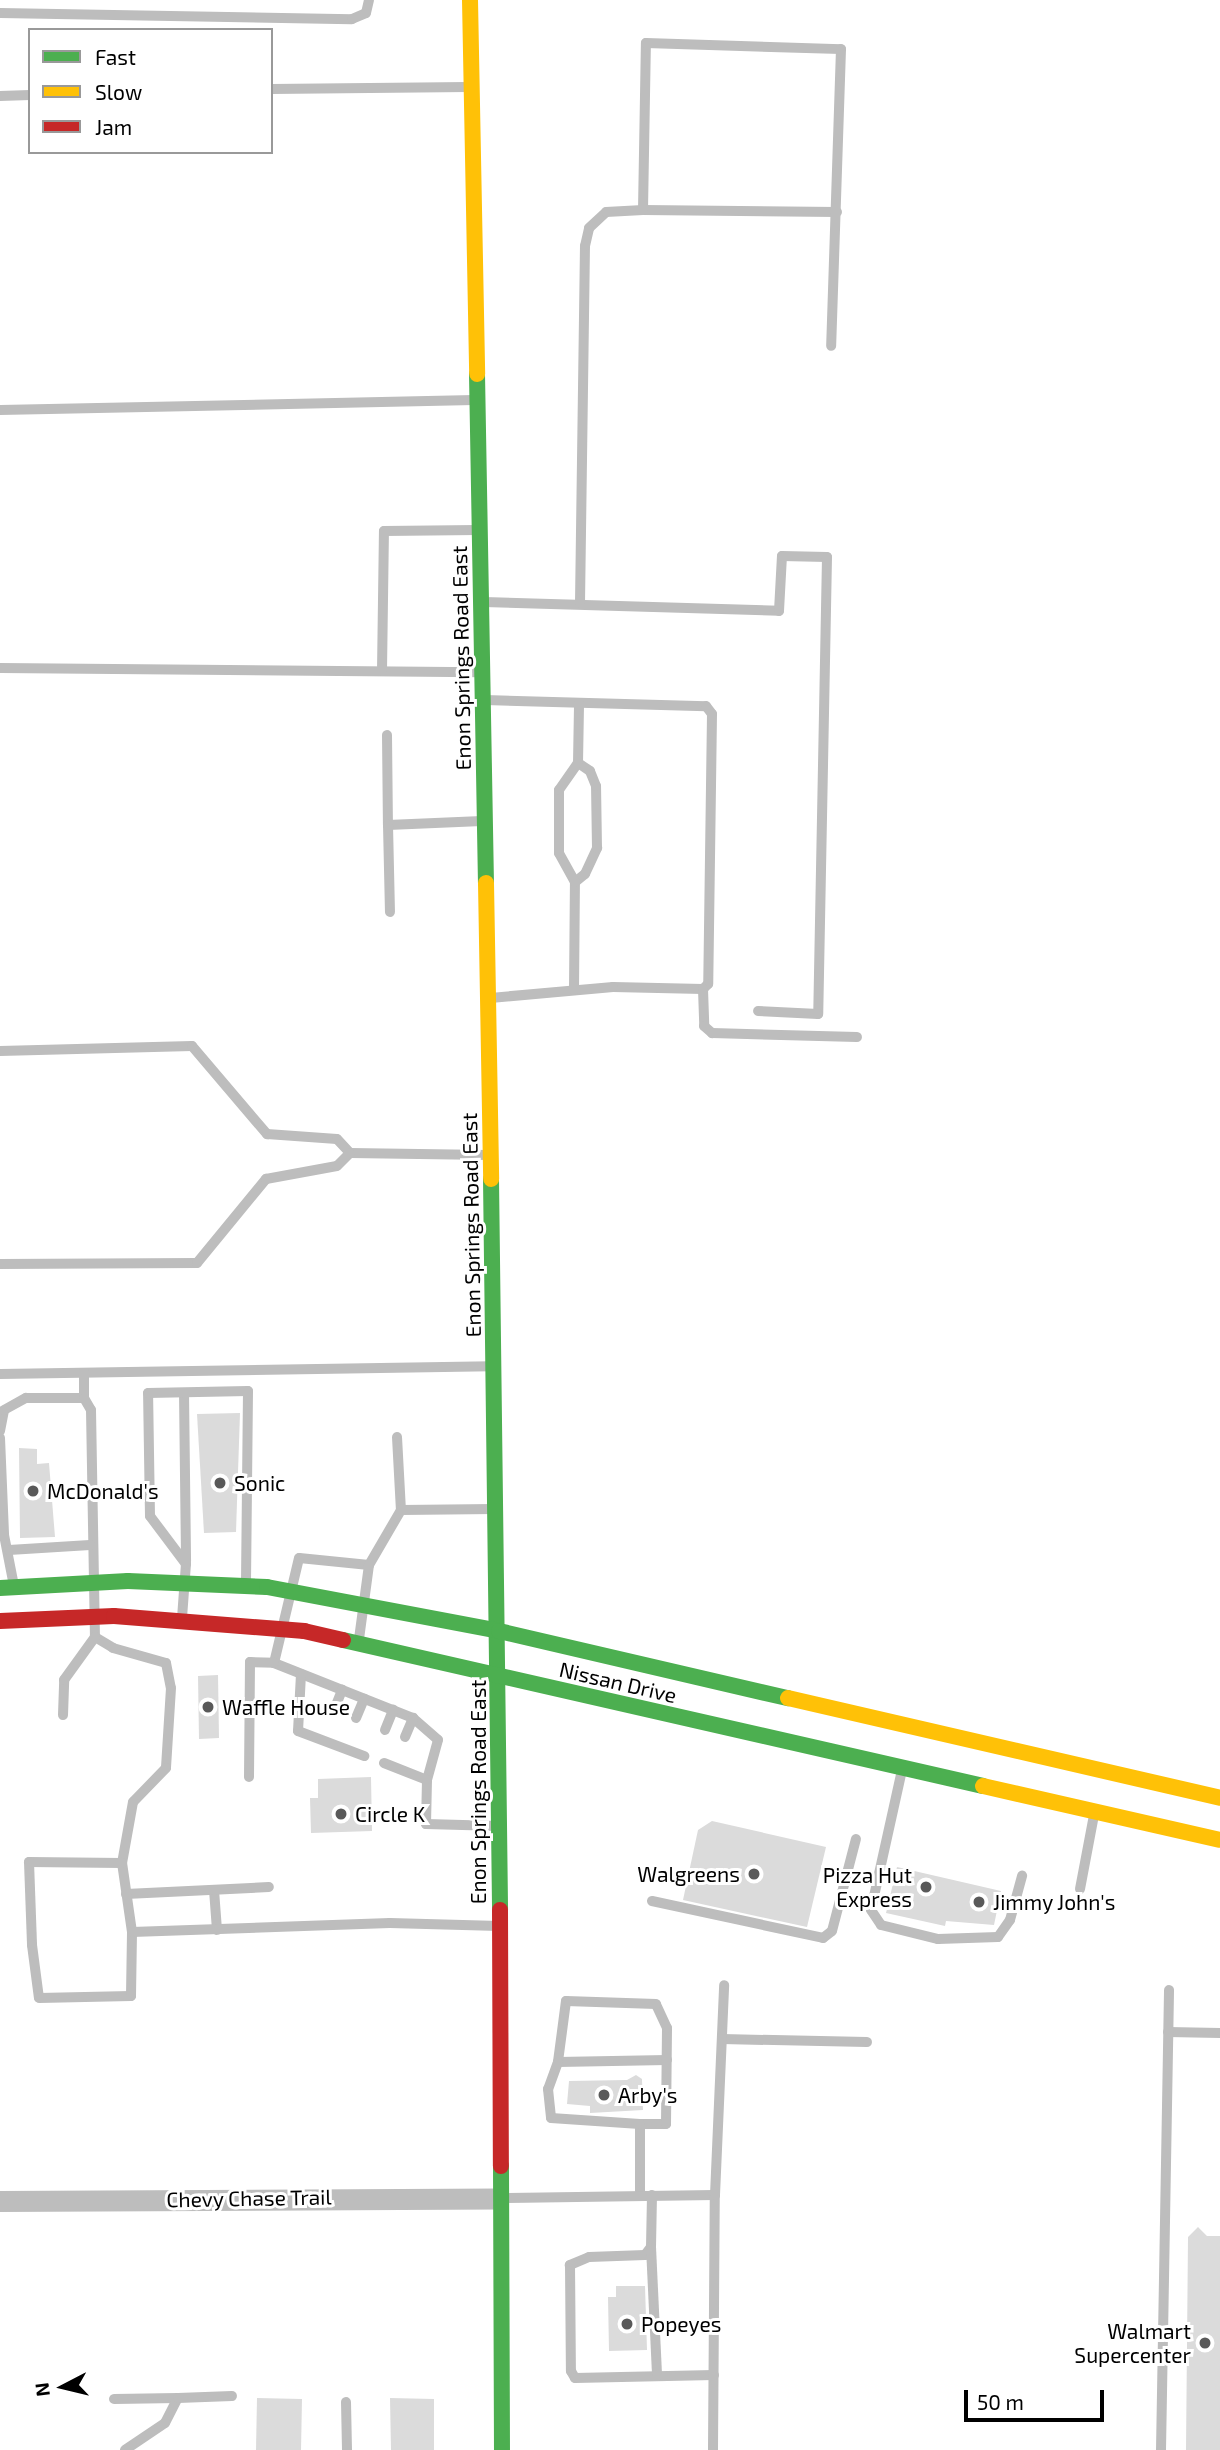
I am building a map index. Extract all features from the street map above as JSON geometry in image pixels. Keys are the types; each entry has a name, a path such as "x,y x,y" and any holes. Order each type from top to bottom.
{"main road":[{"name":"Enon Springs Road East","path":"470,0 499,1631 502,2450"},
{"name":"Nissan Drive","path":"10,1604 92,1583 246,1586 292,1592 499,1631 1220,1798"},
{"name":"Nissan Drive","path":"10,1604 94,1617 284,1630 358,1644 1220,1840"}],"street":[{"name":"Chevy Chase Trail","path":"0,2202 499,2198"}],"lane":[{"path":"0,13 352,19 366,13 369,0"},
{"path":"643,210 646,43 841,49 831,346"},
{"path":"273,89 471,87"},
{"path":"0,96 28,95"},
{"path":"580,603 585,246 589,228 606,212 836,212"},
{"path":"0,410 477,400"},
{"path":"382,671 384,531 479,530"},
{"path":"481,602 779,611 782,556 827,557 818,1014 758,1011"},
{"path":"0,668 482,673"},
{"path":"482,700 706,706 712,714 708,984 704,989 704,1027 712,1033 857,1037"},
{"path":"574,990 575,882 559,853 559,790 578,763 579,703"},
{"path":"387,735 390,912"},
{"path":"575,882 585,874 597,848 596,786 590,771 578,763"},
{"path":"388,825 485,821"},
{"path":"488,998 574,990 704,989"},
{"path":"0,1051 192,1046 267,1134 337,1139 350,1153"},
{"path":"0,1264 197,1263 266,1179 337,1166 350,1153 491,1155"},
{"path":"0,1374 495,1366"},
{"path":"246,1586 250,1370"},
{"path":"148,1372 150,1516 186,1564"},
{"path":"63,1715 64,1680 95,1637 90,1545 91,1410 84,1398 84,1373"},
{"path":"148,1393 248,1391"},
{"path":"182,1622 186,1564 184,1392"},
{"path":"0,1431 4,1410 26,1398 84,1398"},
{"path":"358,1644 369,1566 401,1510 397,1437"},
{"path":"0,1438 4,1535 9,1550 10,1604"},
{"path":"401,1510 497,1509"},
{"path":"9,1550 90,1545"},
{"path":"274,1663 299,1558 369,1566"},
{"path":"95,1637 113,1648 166,1663 171,1688 166,1768 133,1802 122,1863 132,1932 131,1996 39,1998 32,1945 29,1862 122,1863"},
{"path":"249,1777 250,1662 274,1663 413,1718 438,1740 427,1780 426,1824 499,1826"},
{"path":"301,1674 298,1731 322,1741 345,1742 364,1756"},
{"path":"334,1710 342,1690"},
{"path":"356,1718 364,1699"},
{"path":"385,1730 393,1710"},
{"path":"405,1737 413,1718"},
{"path":"322,1741 327,1729"},
{"path":"392,1762 427,1780"},
{"path":"903,1768 872,1903 876,1919 881,1925 938,1940 998,1937 1010,1920 1021,1876"},
{"path":"1080,1889 1095,1812"},
{"path":"652,1901 823,1938 832,1931 856,1839"},
{"path":"127,1895 270,1887"},
{"path":"214,1890 217,1930"},
{"path":"132,1932 390,1923 499,1926"},
{"path":"713,2450 715,2194 724,1984"},
{"path":"1161,2450 1169,1990"},
{"path":"566,2001 656,2004 667,2028 667,2060 666,2124 551,2118 548,2090 558,2062 566,2001"},
{"path":"1168,2032 1220,2033"},
{"path":"722,2039 867,2042"},
{"path":"558,2062 667,2060"},
{"path":"640,2124 640,2195"},
{"path":"499,2198 715,2194"},
{"path":"652,2195 657,2376"},
{"path":"652,2247 645,2255 589,2257 570,2265 568,2364 575,2378 714,2375"},
{"path":"114,2399 232,2396"},
{"path":"125,2450 165,2423 178,2398"},
{"path":"346,2402 347,2450"}],"building":[{"name":"Sonic","path":"240,1413 236,1532 204,1533 197,1414"},
{"name":"McDonald's","path":"19,1448 37,1449 37,1464 49,1463 55,1537 20,1538"},
{"name":"Waffle House","path":"218,1675 219,1738 199,1739 198,1676"},
{"name":"Circle K","path":"371,1777 372,1831 311,1833 310,1798 318,1798 318,1779"},
{"name":"Walgreens","path":"712,1821 826,1847 807,1927 683,1900 698,1830"},
{"path":"897,1867 1001,1891 994,1925 946,1921 945,1926 886,1913"},
{"name":"Arby's","path":"636,2075 642,2079 643,2110 590,2113 590,2106 567,2104 569,2081 627,2080"},
{"name":"Walmart Supercenter","path":"1198,2227 1207,2236 1220,2236 1220,2450 1186,2450 1188,2237"},
{"name":"Popeyes","path":"616,2286 645,2286 647,2350 609,2351 608,2297 616,2297"},
{"path":"257,2398 302,2399 301,2450 256,2450"},
{"path":"390,2398 434,2399 434,2450 391,2450"}],"traffic: fast":[{"path":"477,374 486,883"},
{"path":"491,1179 500,1910"},
{"path":"0,1588 128,1581 267,1587 499,1631 788,1698"},
{"path":"343,1640 983,1786"},
{"path":"501,2166 502,2450"}],"traffic: slow":[{"path":"470,0 477,374"},
{"path":"486,883 491,1179"},
{"path":"788,1698 1220,1798"},
{"path":"983,1786 1220,1840"}],"traffic: jam":[{"path":"0,1621 114,1616 304,1631 343,1640"},
{"path":"500,1910 501,2166"}],"place":[{"name":"Sonic","path":"220,1483"},
{"name":"McDonald's","path":"33,1491"},
{"name":"Waffle House","path":"208,1707"},
{"name":"Circle K","path":"341,1814"},
{"name":"Walgreens","path":"754,1874"},
{"name":"Pizza Hut Express","path":"926,1887"},
{"name":"Jimmy John's","path":"979,1902"},
{"name":"Arby's","path":"604,2095"},
{"name":"Popeyes","path":"627,2324"},
{"name":"Walmart Supercenter","path":"1205,2343"}]}
